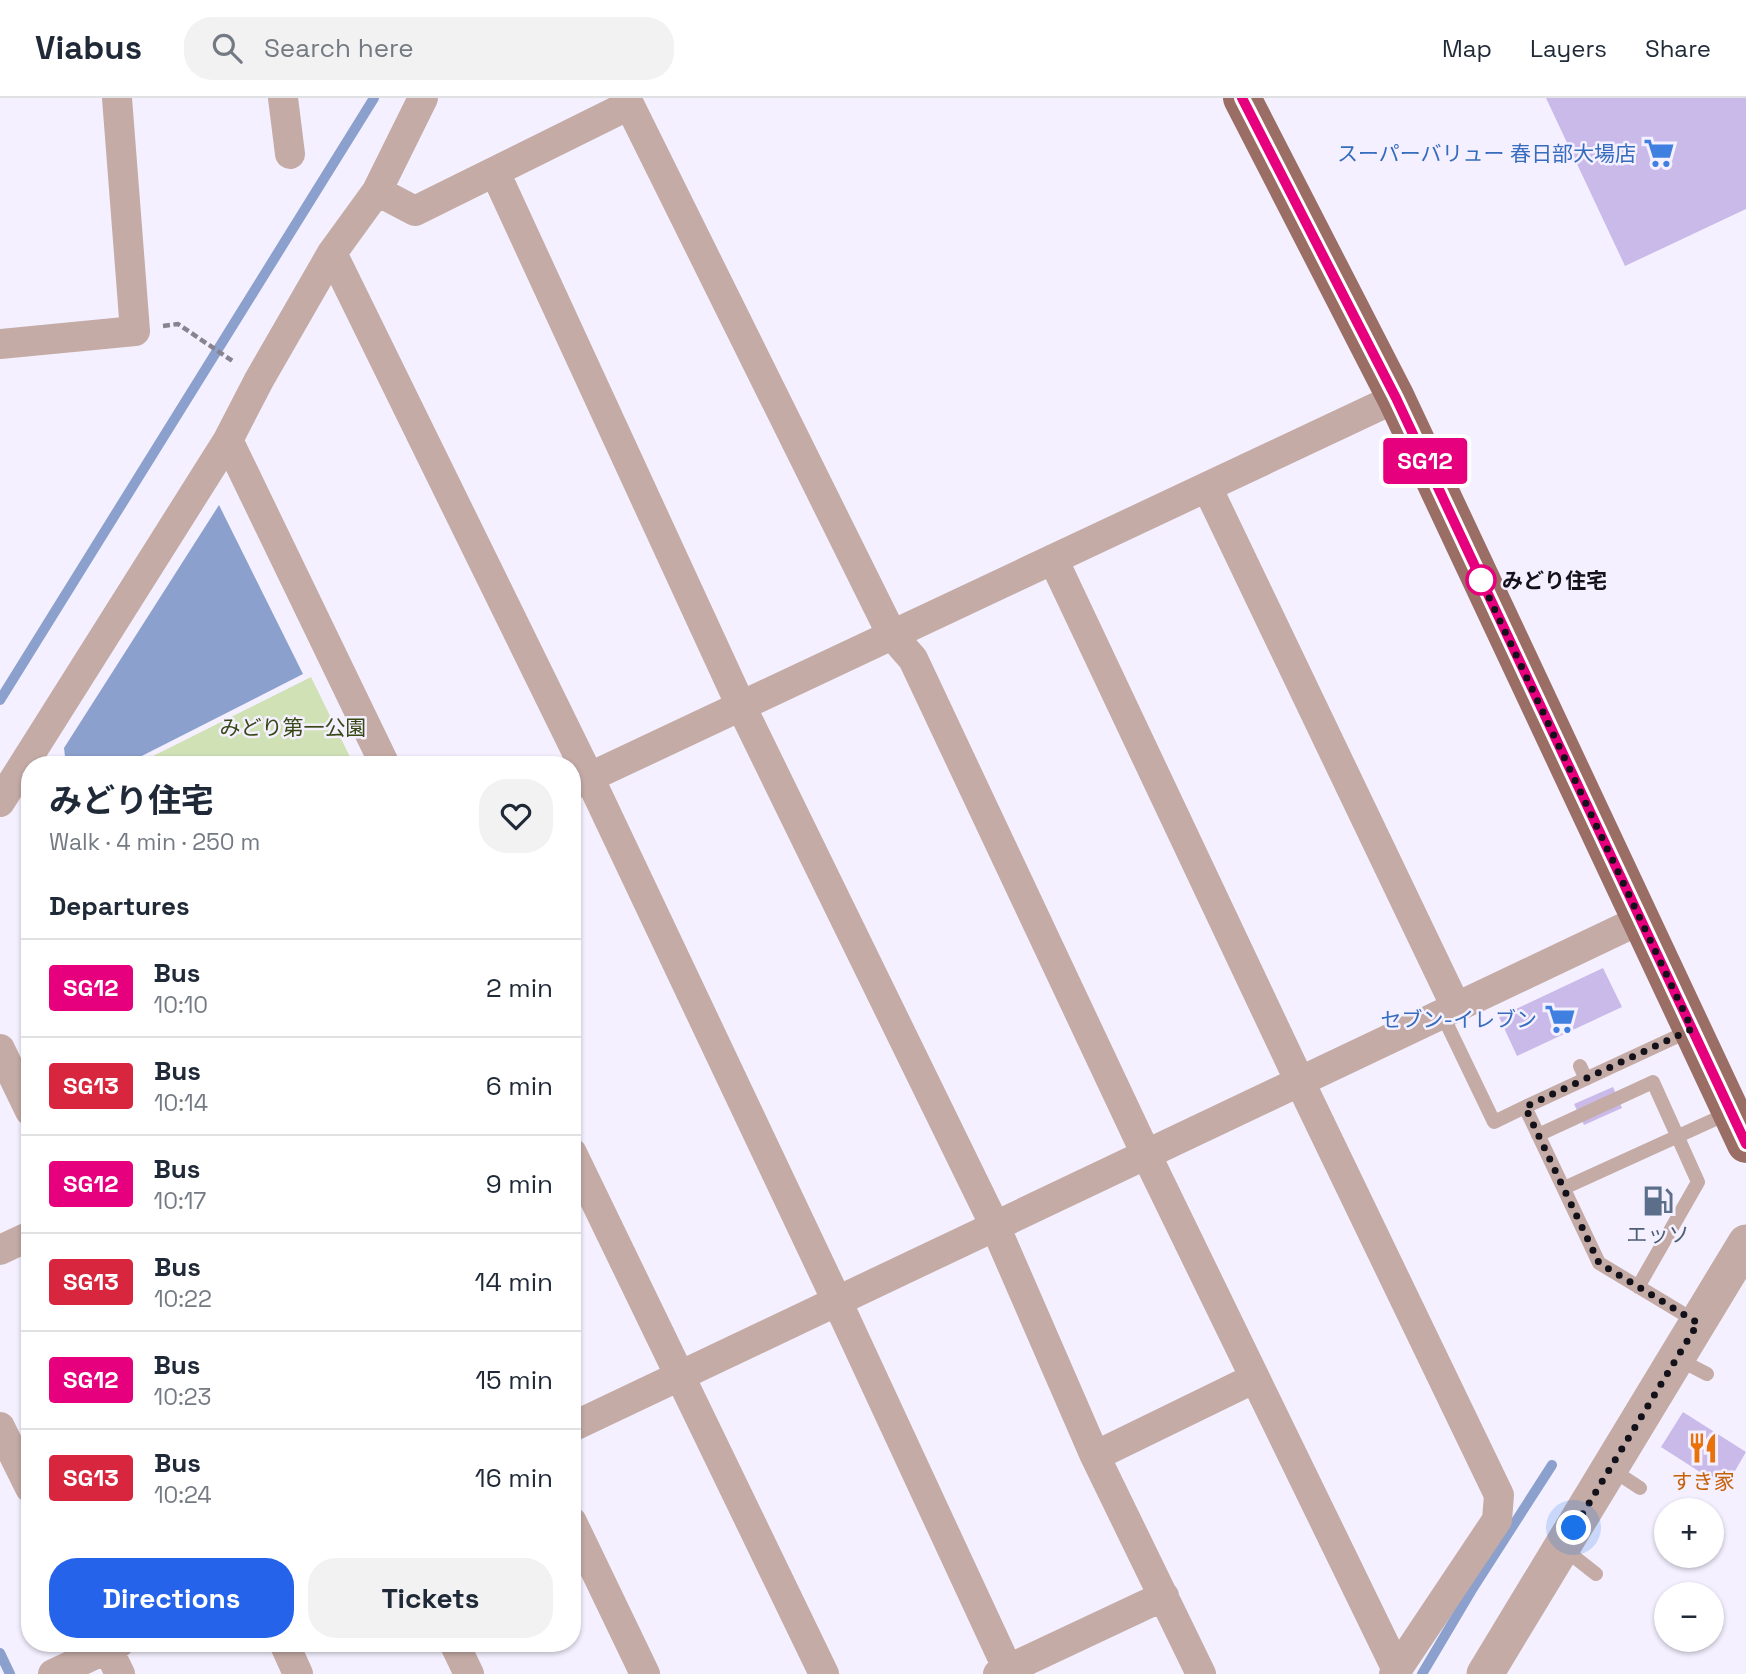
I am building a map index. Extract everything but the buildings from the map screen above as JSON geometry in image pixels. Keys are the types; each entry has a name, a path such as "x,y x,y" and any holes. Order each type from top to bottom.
{"main road":[{"path":"1242,98 1396,398 1738,1128"}],"street":[{"path":"0,344 135,331 117,98"},
{"path":"283,98 289,154"},
{"path":"36,756 228,440 332,253 377,191 423,98"},
{"path":"377,191 415,211 627,102 892,635 913,659 1146,1154 1395,1672"},
{"path":"495,172 741,706 995,1226 1095,1456 1201,1674"},
{"path":"332,253 569,756"},
{"path":"1164,1596 1005,1673 837,1301 581,781 1396,398"},
{"path":"228,440 381,756"},
{"path":"1206,487 1449,1011"},
{"path":"1053,559 1499,1495 1497,1520 1395,1672"},
{"path":"0,802 21,776"},
{"path":"581,1423 1640,920"},
{"path":"0,1049 21,1092"},
{"path":"581,1172 824,1674"},
{"path":"0,1250 21,1240"},
{"path":"1485,1674 1610,1468 1692,1366 1698,1323 1746,1243"},
{"path":"1095,1456 1255,1378"},
{"path":"0,1427 21,1470"},
{"path":"581,1541 645,1674"},
{"path":"53,1674 113,1652"},
{"path":"288,1652 298,1674"},
{"path":"458,1652 469,1674"}],"lane":[{"path":"1449,1011 1494,1122 1525,1107 1583,1072 1692,1029"},
{"path":"1538,1135 1653,1082 1698,1182 1638,1287"},
{"path":"1525,1107 1599,1263 1698,1323"},
{"path":"1564,1188 1678,1136 1738,1128"},
{"path":"1610,1468 1640,1488"},
{"path":"1562,1547 1596,1574"}],"path":[{"path":"200,339 236,364"}],"green space":[{"name":"みどり第一公園","path":"311,677 350,756 153,756"}],"water":[{"path":"219,505 303,674 142,756 65,756 64,748"}],"waterway":[{"path":"0,700 374,98"},
{"path":"1422,1674 1473,1588 1552,1465"},
{"path":"0,1653 10,1674"}],"bus line":[{"name":"SG12","path":"1242,98 1396,398 1746,1144"}],"place":[{"name":"スーパーバリュー 春日部大場店","path":"1659,153"},
{"name":"みどり住宅","path":"1481,580"},
{"name":"セブン-イレブン","path":"1560,1019"},
{"name":"エッソ","path":"1658,1201"},
{"name":"すき家","path":"1703,1448"}],"route":[{"path":"1481,580 1477,572 1692,1029 1525,1107 1599,1263 1698,1323 1574,1528"}]}
